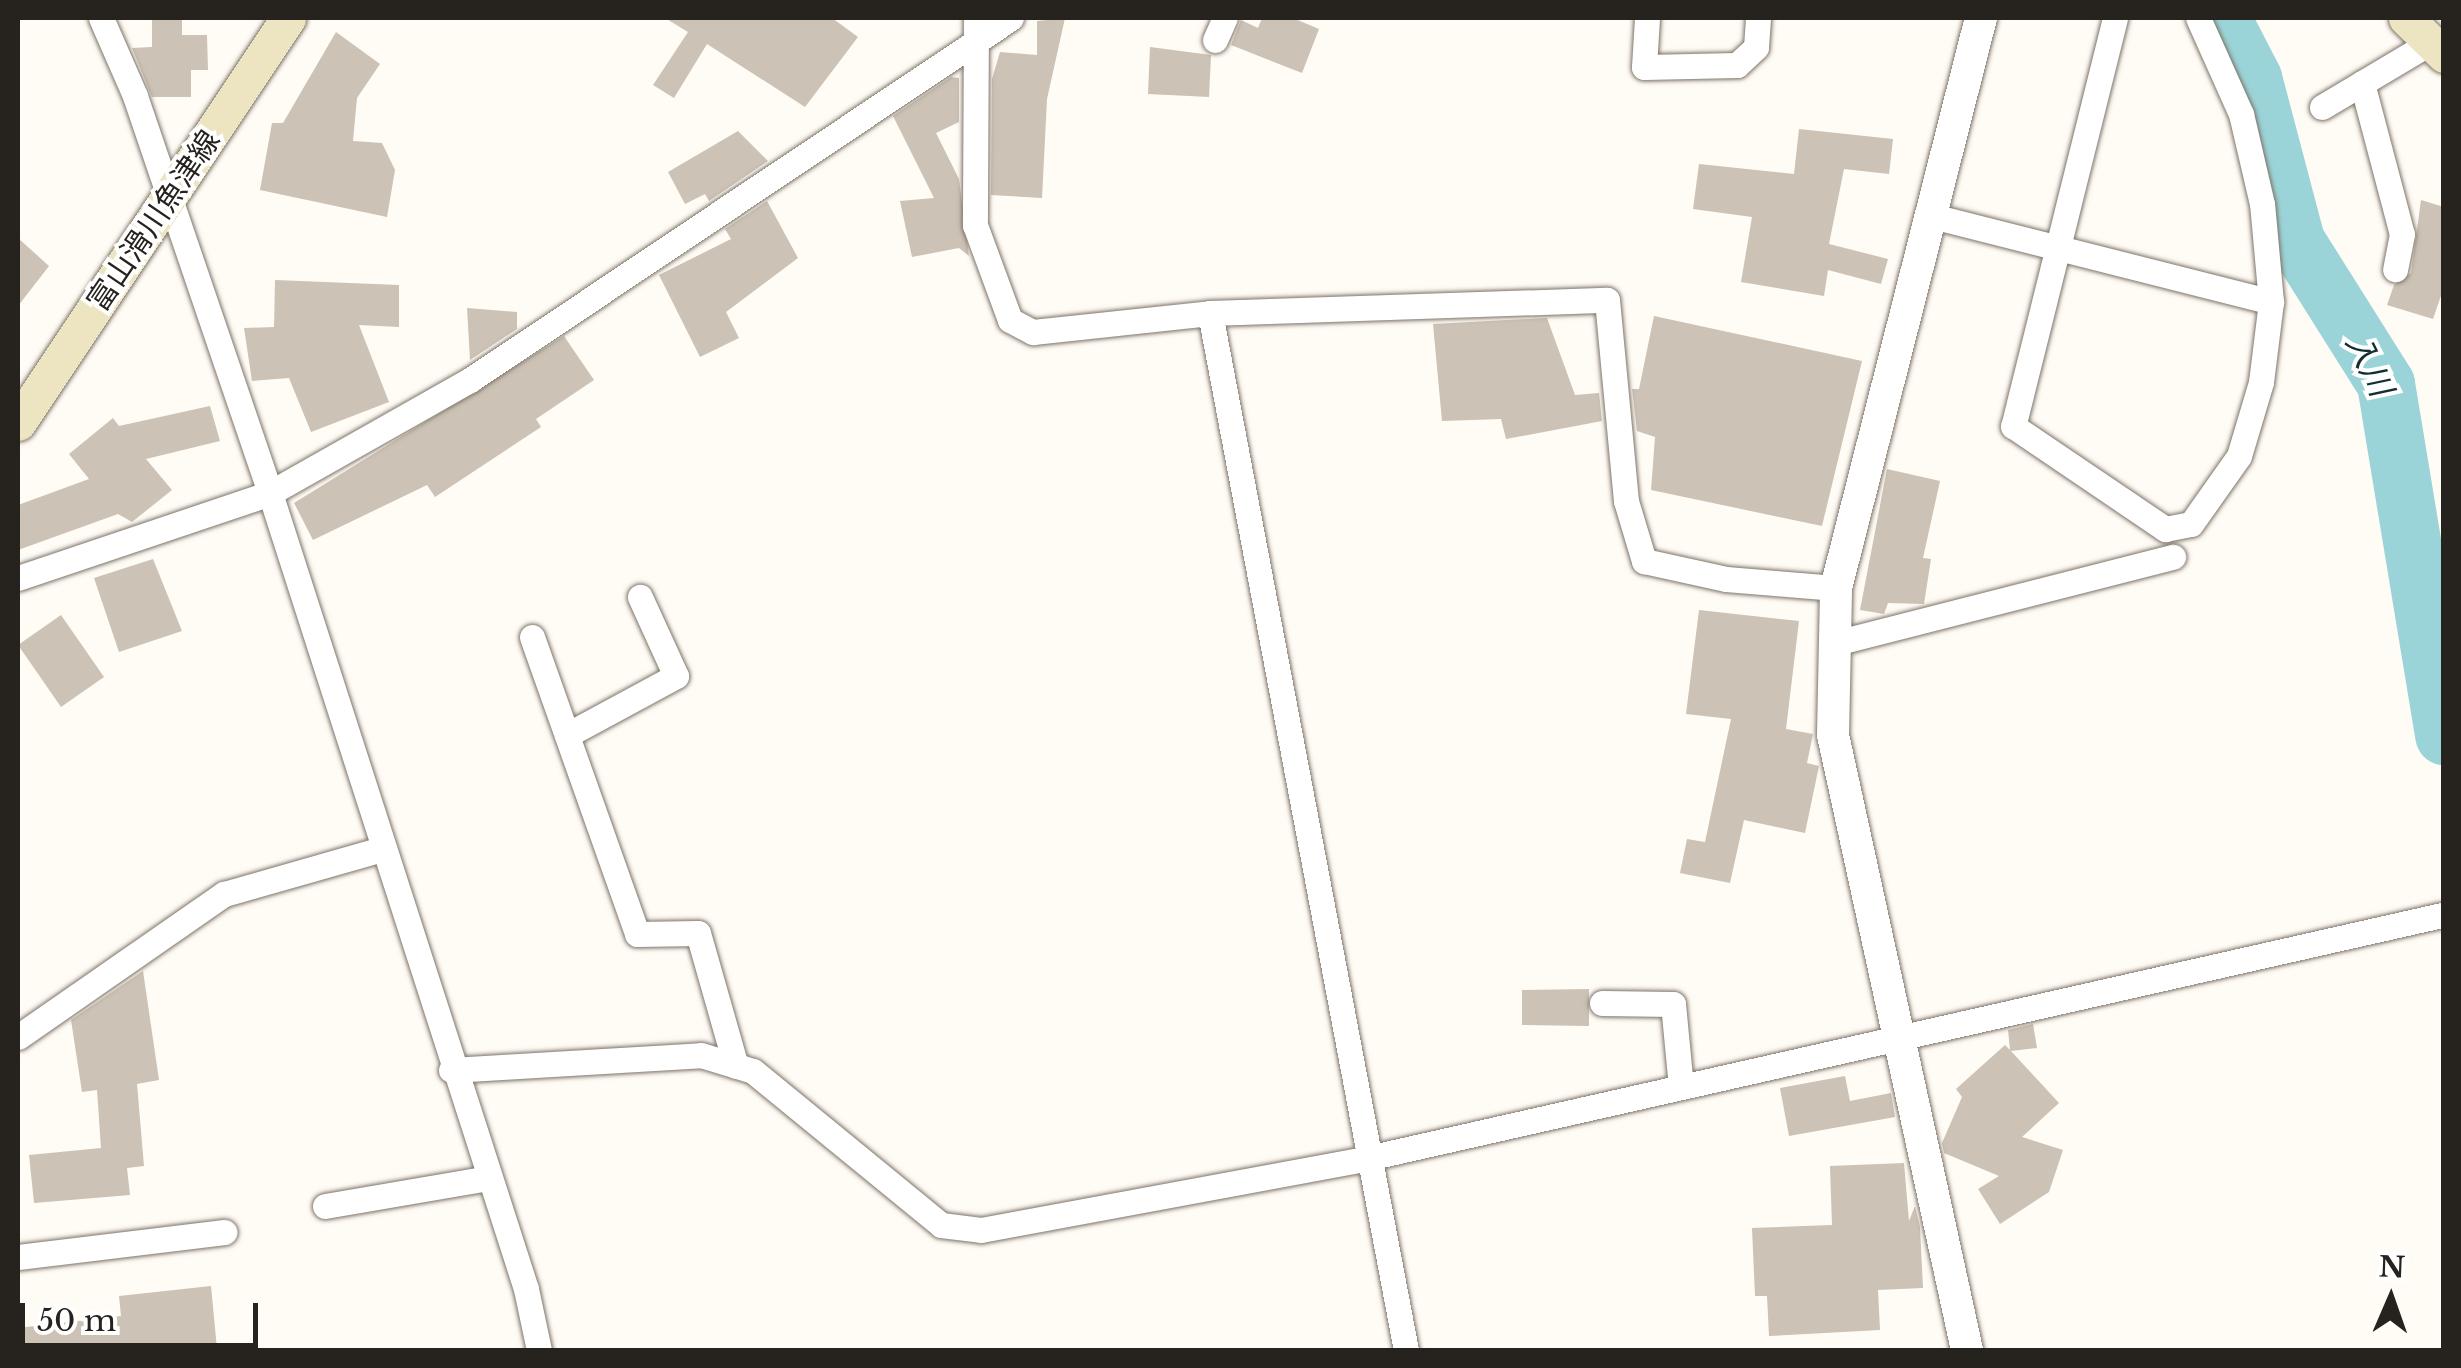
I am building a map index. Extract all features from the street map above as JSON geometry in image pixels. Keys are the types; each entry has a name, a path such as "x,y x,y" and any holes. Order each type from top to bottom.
{"main road":[{"name":"富山滑川魚津線","path":"18,423 288,18"}],"street":[{"path":"100,18 270,493 451,1070 489,1178 539,1350"},
{"path":"18,578 270,493 470,380 977,28 1011,18"},
{"path":"1647,18 1644,68 1737,66 1756,47 1758,18"},
{"path":"1968,1350 1833,734 1836,588 1981,18"},
{"path":"2115,18 2054,247 2013,426 2165,529 2191,524 2240,456 2261,382 2271,302 2262,204 2241,114 2198,18"},
{"path":"977,28 975,225 1010,320 1033,332 1210,314 1607,300 1626,502 1644,562 1726,579 1836,588"},
{"path":"2322,107 2427,38"},
{"path":"2362,82 2402,234 2395,269"},
{"path":"1928,215 2271,302"},
{"path":"1210,314 1406,1350"},
{"path":"1835,643 2172,557"},
{"path":"567,735 676,676 640,597"},
{"path":"532,636 637,934 698,933 736,1066"},
{"path":"18,1037 224,894 382,849"},
{"path":"451,1070 701,1055 753,1071 940,1225 980,1230 1368,1158 2442,914"},
{"path":"1602,1004 1673,1004 1681,1087"},
{"path":"325,1206 489,1178"},
{"path":"18,1257 224,1232"}],"building":[{"path":"152,18 182,18 182,35 207,35 208,70 191,70 191,97 152,97 132,48 152,47"},
{"path":"665,18 832,18 858,37 805,107 707,44 674,98 653,85 688,32"},
{"path":"1065,18 1047,99 1042,198 991,195 992,79 1000,52 1037,55 1037,21"},
{"path":"1262,18 1293,18 1319,29 1302,73 1231,45 1241,20 1258,28"},
{"path":"336,32 380,64 357,98 353,141 382,143 395,170 387,217 260,190 272,123 283,123"},
{"path":"1150,47 1211,55 1209,97 1148,94"},
{"path":"951,77 959,78 959,122 936,133 959,179 969,256 959,248 912,257 900,201 934,198 893,116"},
{"path":"1799,129 1893,139 1889,174 1844,169 1829,244 1888,259 1881,284 1828,270 1824,296 1741,282 1752,217 1693,209 1699,164 1794,174"},
{"path":"738,131 768,161 709,201 705,194 685,204 668,172"},
{"path":"2421,200 2444,207 2444,287 2433,319 2387,305 2394,285 2411,273"},
{"path":"767,201 798,258 726,312 739,338 700,357 659,275 731,239 725,229"},
{"path":"18,238 49,266 18,306"},
{"path":"275,280 399,285 399,327 359,325 389,402 311,432 289,378 252,381 244,328 274,327"},
{"path":"467,308 517,312 517,329 470,360"},
{"path":"1654,316 1862,361 1822,526 1651,490 1655,437 1637,431 1632,389 1639,389"},
{"path":"1547,318 1575,395 1599,393 1602,421 1506,439 1501,419 1442,421 1433,324"},
{"path":"564,336 594,380 536,419 541,427 435,497 427,485 313,540 294,503"},
{"path":"210,406 220,441 146,459 172,490 132,522 118,514 18,550 18,505 89,479 69,454 113,418 119,426"},
{"path":"1887,469 1940,481 1923,558 1931,559 1924,604 1888,603 1884,614 1860,610"},
{"path":"153,559 182,631 119,652 94,578"},
{"path":"1699,610 1799,621 1786,729 1813,734 1807,763 1819,766 1805,833 1744,820 1730,883 1680,873 1687,839 1705,842 1731,719 1686,714"},
{"path":"61,615 104,677 61,707 18,645"},
{"path":"143,971 159,1080 137,1084 144,1166 127,1168 130,1195 34,1203 29,1155 101,1148 97,1090 82,1092 71,1020"},
{"path":"1589,989 1589,1026 1522,1025 1522,990"},
{"path":"2033,1024 2037,1048 2011,1051 2059,1103 2022,1137 2063,1150 2049,1192 2000,1224 1978,1189 1999,1176 1944,1153 1942,1143 1962,1097 1956,1089 2005,1045 2010,1050 2008,1030"},
{"path":"1845,1076 1850,1101 1891,1093 1895,1117 1789,1136 1780,1088"},
{"path":"1904,1163 1909,1221 1915,1206 1920,1227 1923,1288 1878,1290 1880,1330 1769,1336 1767,1296 1755,1296 1752,1228 1832,1225 1830,1166"},
{"path":"211,1286 217,1349 18,1350 18,1328 121,1316 119,1296"}],"waterway":[{"name":"入川","path":"2222,18 2253,78 2296,241 2386,384 2444,736"}]}
